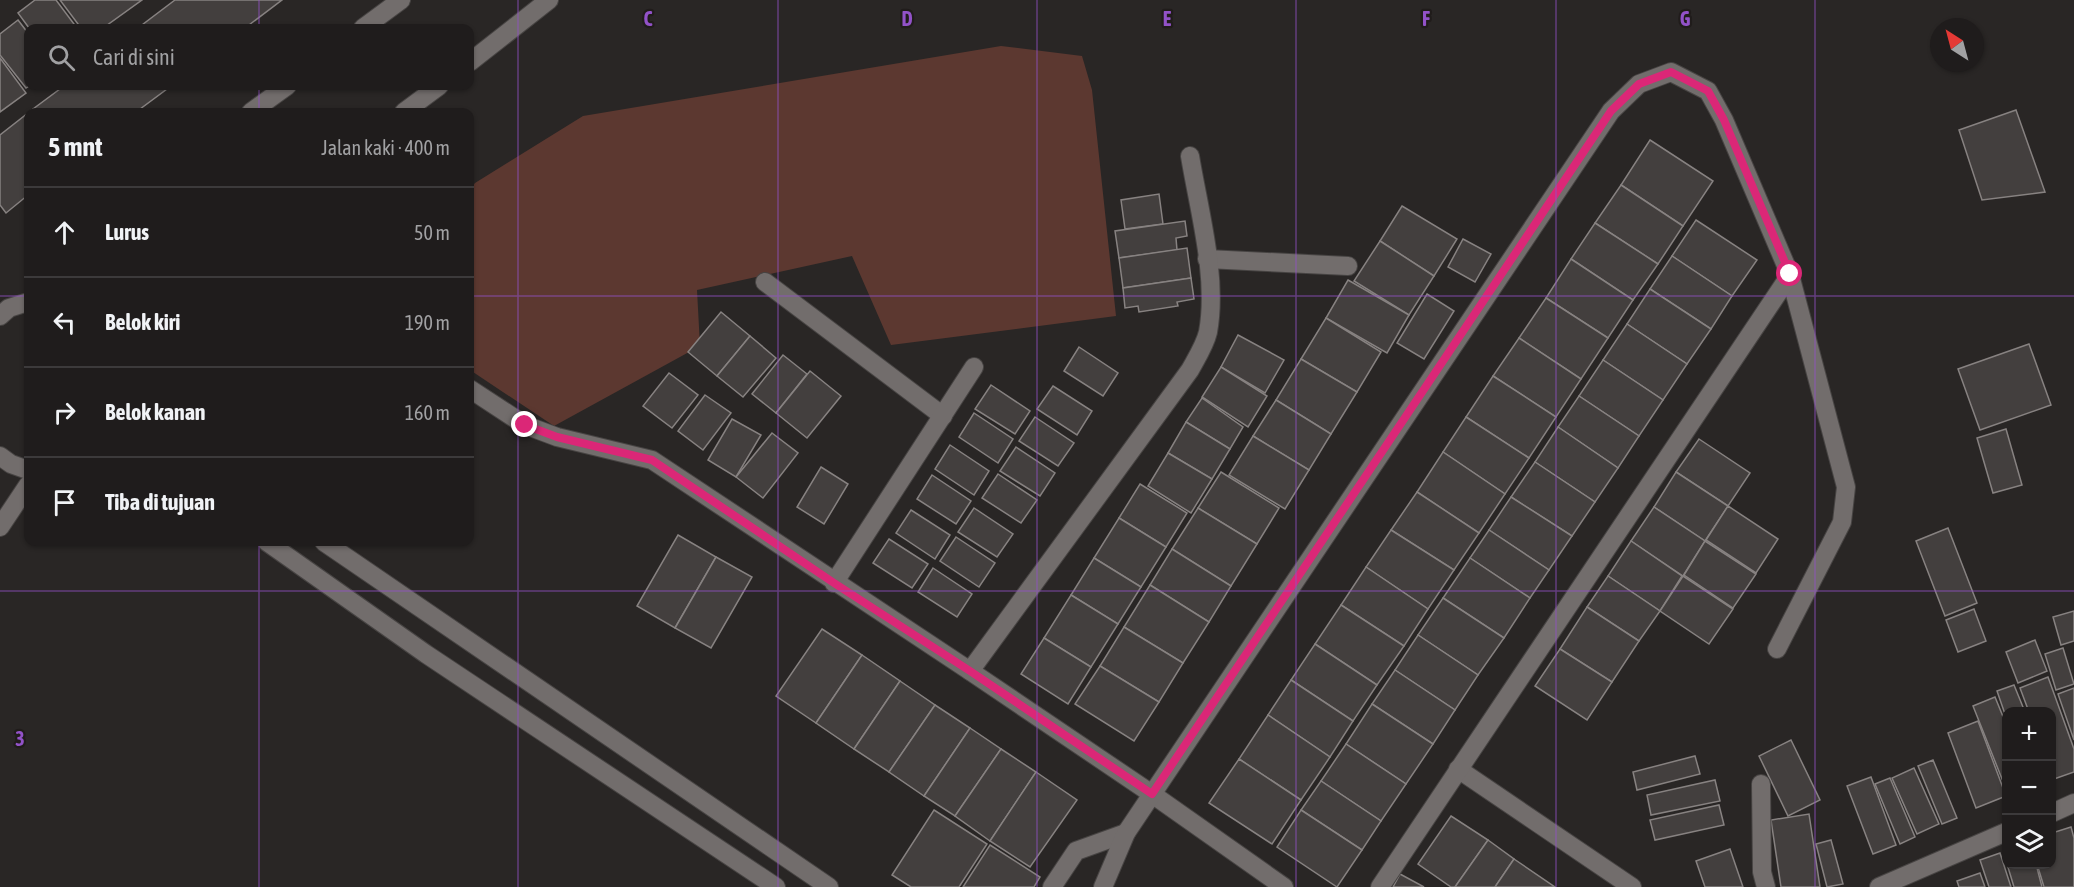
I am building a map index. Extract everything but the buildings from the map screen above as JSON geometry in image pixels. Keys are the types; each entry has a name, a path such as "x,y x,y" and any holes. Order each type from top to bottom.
{"street":[{"path":"368,24 401,0"},
{"path":"474,59 549,0"},
{"path":"1104,887 1126,833 1611,111 1639,84 1671,72 1708,91 1724,120 1790,274 1846,488 1842,522 1778,649"},
{"path":"257,108 281,90"},
{"path":"409,108 434,90"},
{"path":"970,671 1190,370 1208,334 1211,300 1207,259 1190,156"},
{"path":"1207,259 1348,266"},
{"path":"1380,887 1790,274"},
{"path":"765,282 943,416"},
{"path":"0,316 9,309 24,303"},
{"path":"834,583 974,367"},
{"path":"474,392 525,425 557,437 652,460 834,583 970,671 1152,794 1284,887"},
{"path":"0,456 11,464 24,469"},
{"path":"0,527 24,491"},
{"path":"273,546 426,654 776,887"},
{"path":"330,546 829,887"},
{"path":"1458,769 1632,887"},
{"path":"1761,784 1762,872 1766,887"},
{"path":"2056,811 2074,803"},
{"path":"1052,887 1076,851 1126,833"},
{"path":"1879,887 2002,834"}],"shaded area":[{"path":"1001,46 1082,56 1092,90 1116,316 891,345 852,256 697,290 700,346 554,426 474,373 474,184 583,116"}],"route":[{"path":"525,425 557,437 652,460 1152,794 1611,111 1639,84 1671,72 1708,91 1724,120 1790,274"}]}
